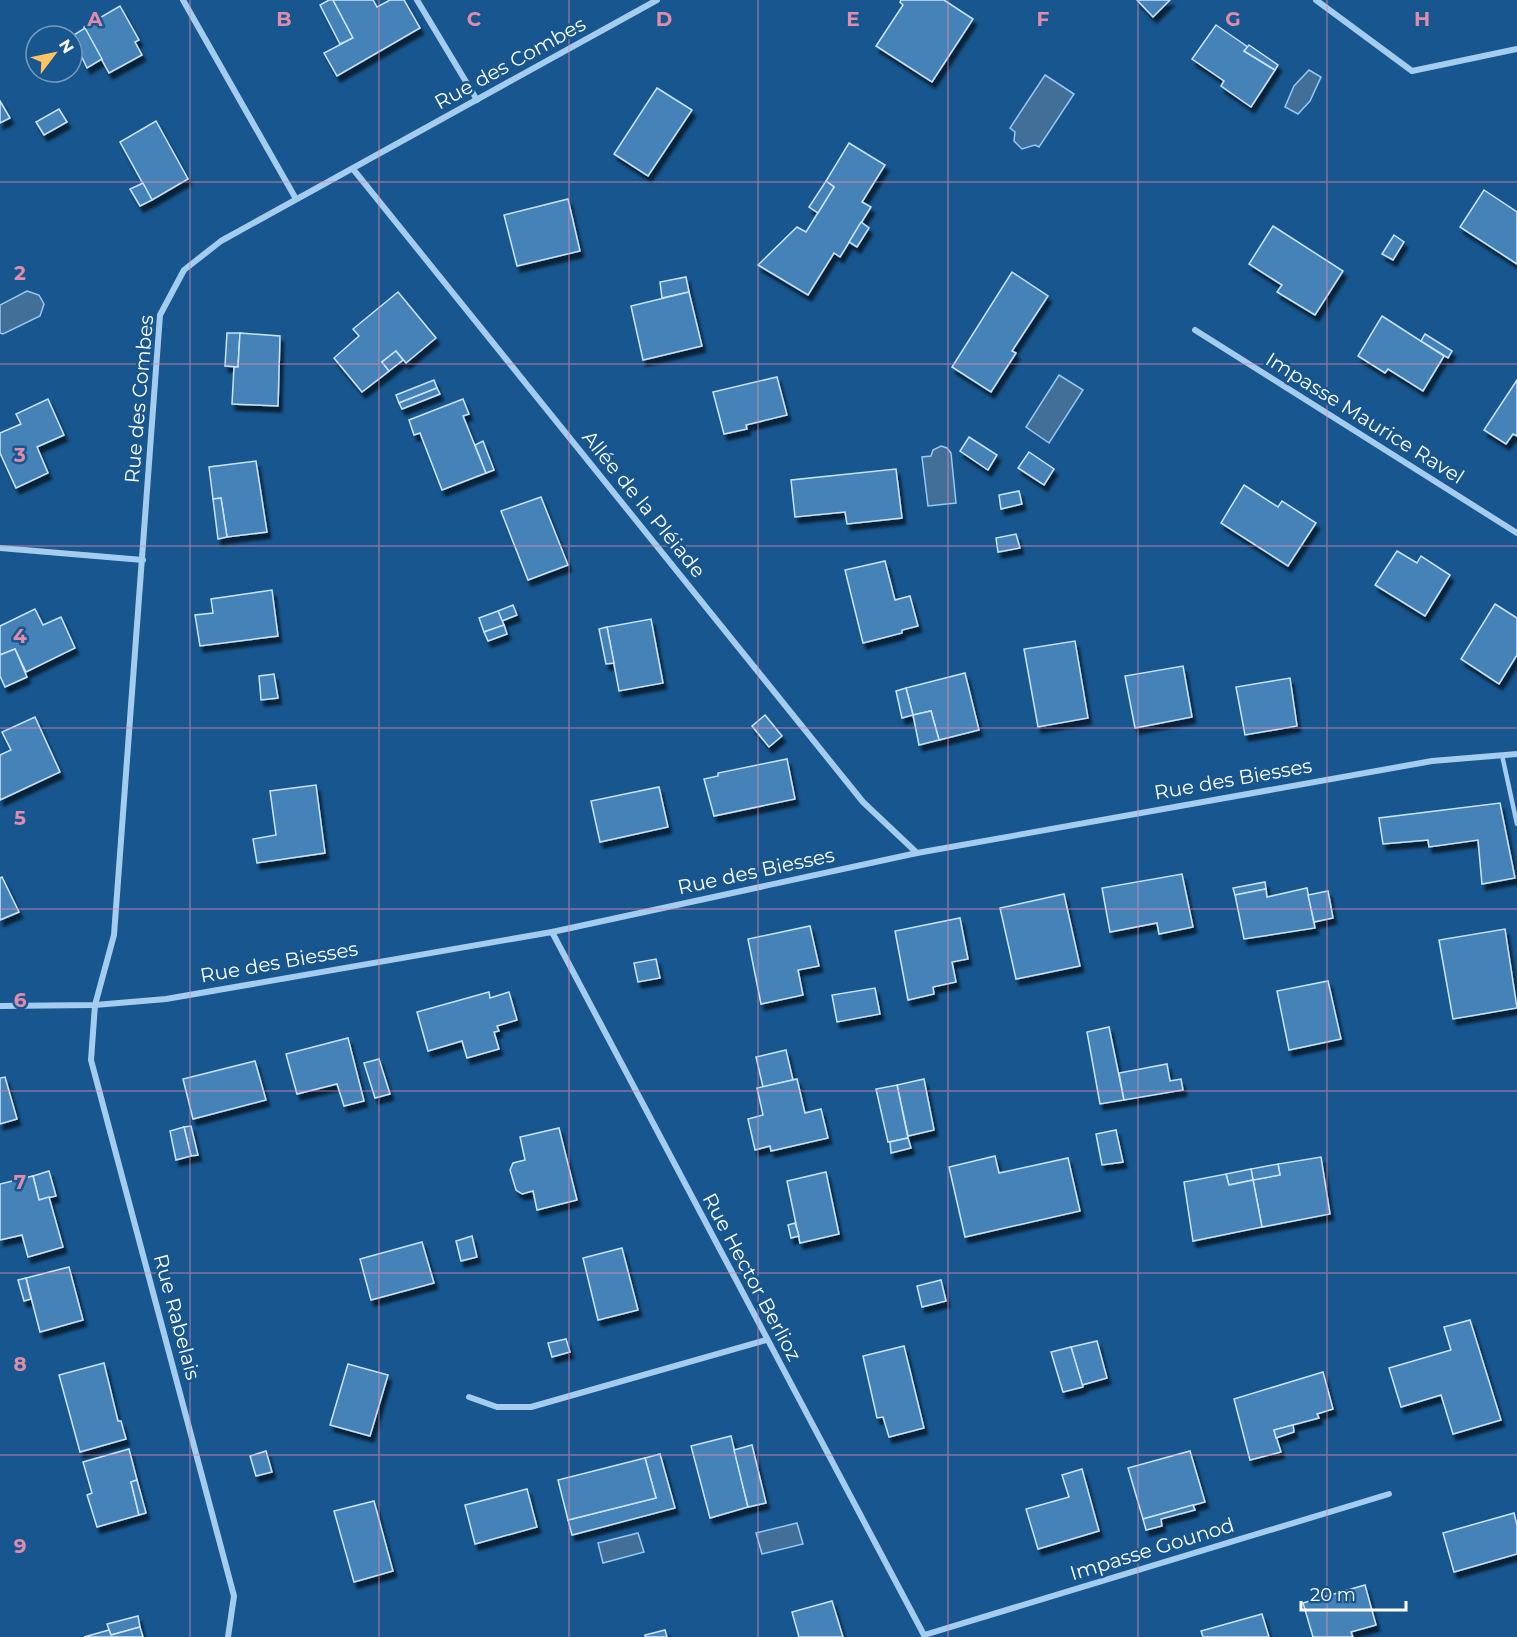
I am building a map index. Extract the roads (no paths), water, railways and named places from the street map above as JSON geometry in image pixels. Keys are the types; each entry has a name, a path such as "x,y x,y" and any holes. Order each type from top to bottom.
{"street":[{"path":"183,0 296,199"},
{"path":"417,0 477,100"},
{"name":"Rue des Combes","path":"95,1005 114,935 160,315 184,270 221,241 657,0"},
{"path":"1316,0 1412,71 1517,49"},
{"name":"Allée de la Pléiade","path":"353,169 863,802 917,853"},
{"name":"Impasse Maurice Ravel","path":"1195,330 1517,533"},
{"path":"0,548 143,560"},
{"name":"Rue des Biesses","path":"0,1006 95,1005 166,999 552,932 917,853 1432,761 1517,754"},
{"name":"Rue Hector Berlioz","path":"552,932 766,1340 925,1636"},
{"name":"Rue Rabelais","path":"95,1005 91,1060 234,1596 228,1637"},
{"path":"469,1397 497,1407 531,1407 766,1340"},
{"name":"Impasse Gounod","path":"925,1636 1389,1494"}],"lane":[{"path":"1502,755 1517,824"}],"water":[{"path":"1309,70 1321,77 1310,101 1298,114 1285,107 1294,86"},
{"path":"1045,75 1074,94 1039,147 1035,145 1022,149 1014,141 1015,132 1010,128"},
{"path":"27,291 39,295 44,304 40,316 3,334 0,333 0,305"},
{"path":"1059,375 1083,390 1049,443 1026,427"},
{"path":"941,446 947,448 951,453 956,503 928,506 922,457 931,456 933,450"},
{"path":"797,1523 803,1544 762,1554 756,1533"},
{"path":"638,1533 644,1552 603,1563 598,1543"}]}
